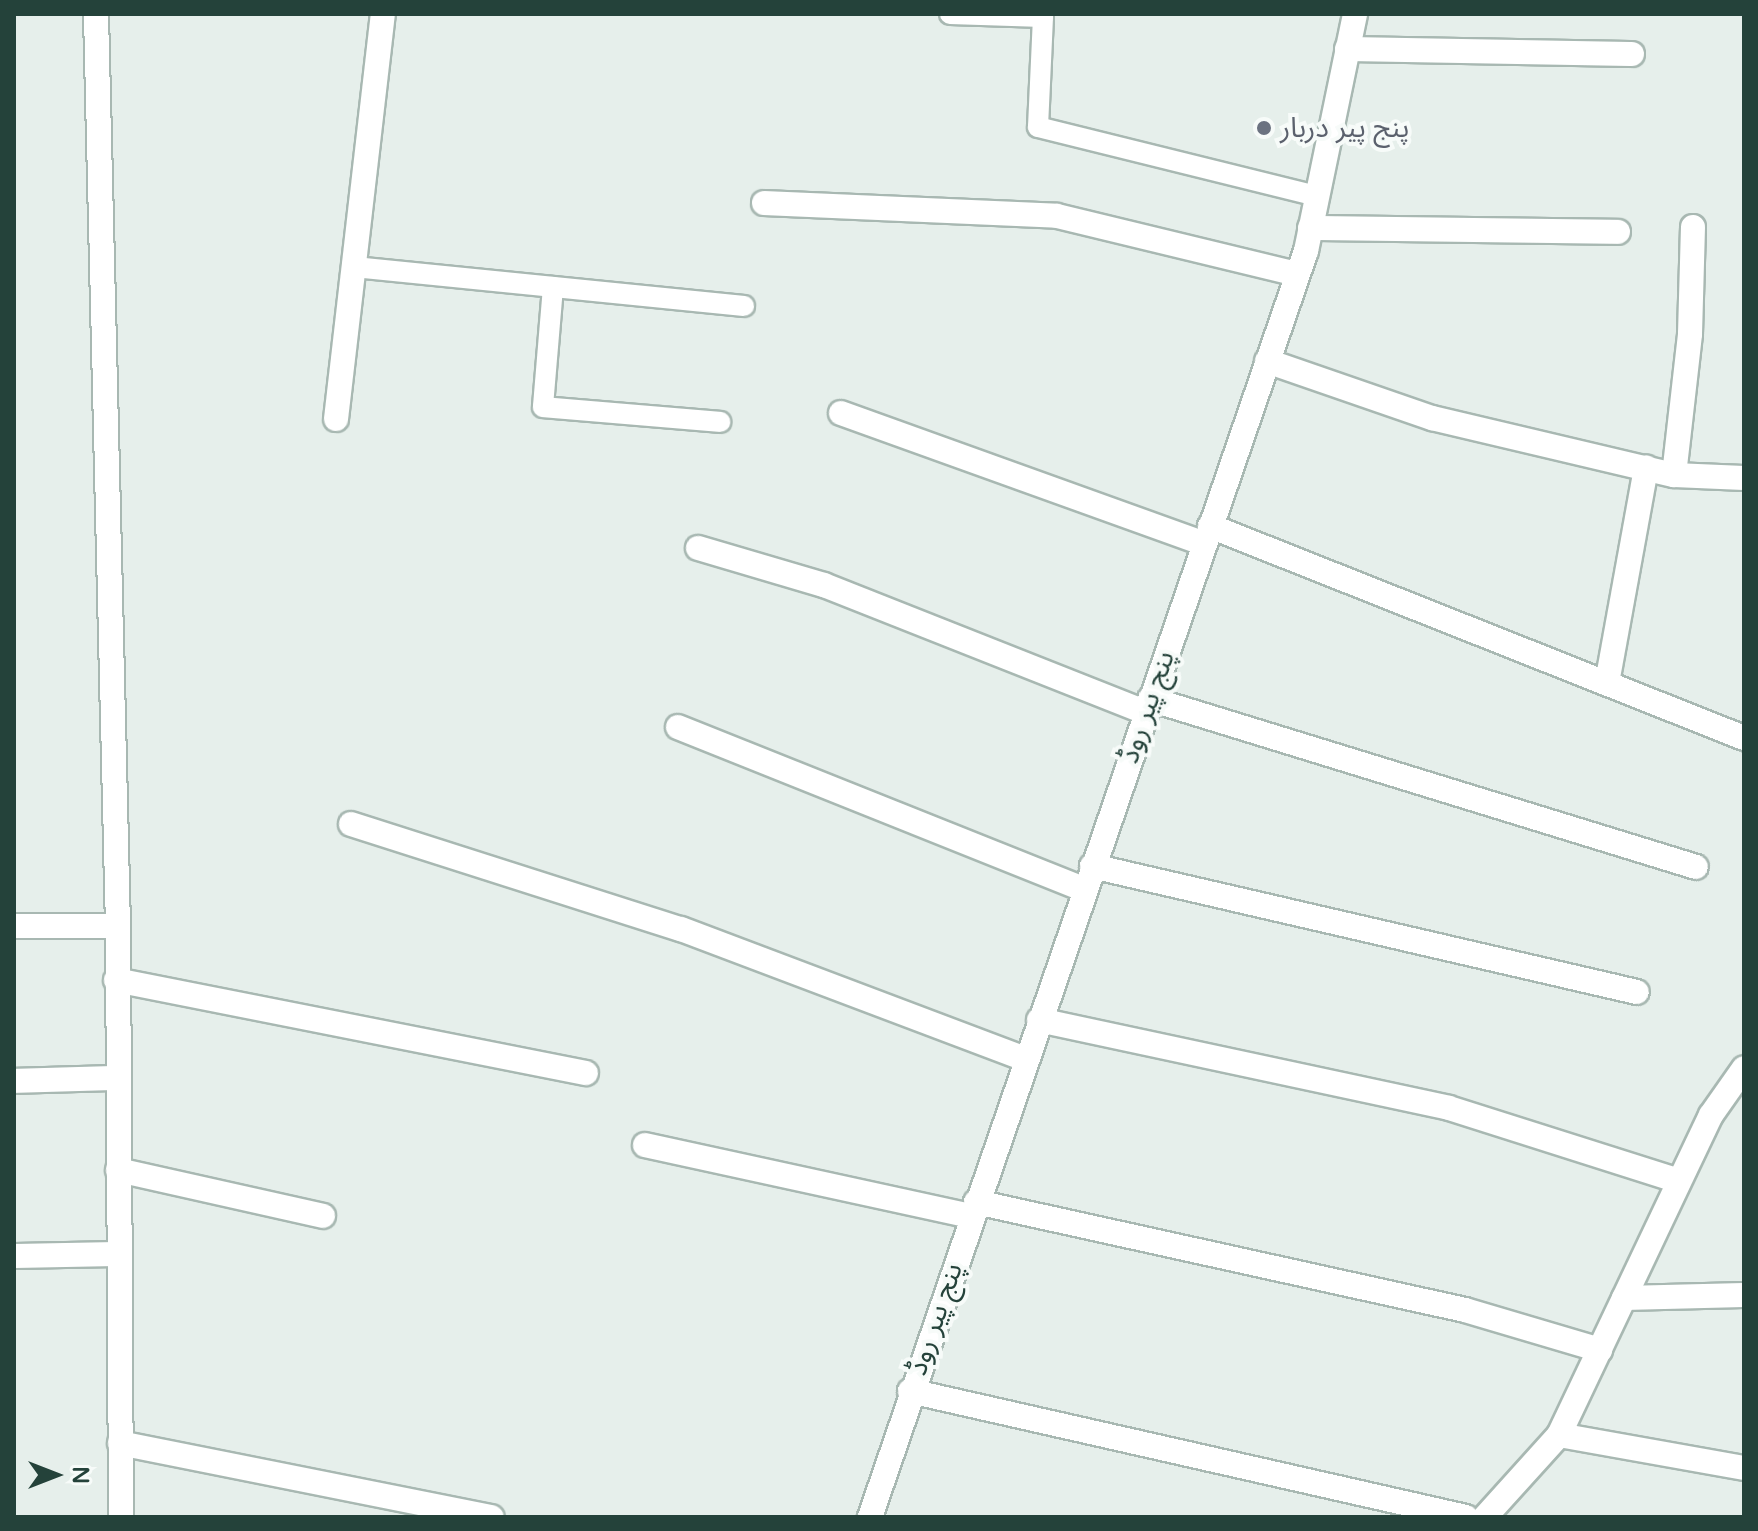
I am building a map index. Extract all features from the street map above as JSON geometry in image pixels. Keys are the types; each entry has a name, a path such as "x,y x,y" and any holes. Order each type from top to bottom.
{"street":[{"path":"96,14 118,926 117,1254 121,1517"},
{"path":"336,419 383,14"},
{"name":"پنج پیر روڈ","path":"870,1517 910,1391 1297,274 1310,228 1355,14"},
{"path":"1347,49 1632,54"},
{"path":"764,203 1057,216 1297,274"},
{"path":"1674,475 1690,334 1693,227"},
{"path":"1310,228 1618,232"},
{"path":"1267,361 1432,418 1674,475 1744,478"},
{"path":"841,413 1207,535 1607,683 1744,738"},
{"path":"1607,683 1646,468"},
{"path":"698,548 824,585 1148,705 1696,867"},
{"path":"678,727 1084,889"},
{"path":"351,824 681,929 1025,1059"},
{"path":"1092,866 1637,992"},
{"path":"14,926 118,926"},
{"path":"116,980 586,1073"},
{"path":"1039,1020 1449,1108 1679,1181"},
{"path":"1485,1517 1559,1435 1711,1115 1744,1068"},
{"path":"14,1081 118,1078"},
{"path":"645,1145 1465,1310 1600,1350"},
{"path":"118,1170 323,1216"},
{"path":"14,1256 117,1254"},
{"path":"1624,1298 1744,1295"},
{"path":"910,1391 1466,1517"},
{"path":"1559,1435 1744,1468"},
{"path":"120,1443 402,1508 492,1517"}],"lane":[{"path":"950,14 1043,17 1038,127 1317,196"},
{"path":"354,267 744,306"},
{"path":"553,287 543,407 720,422"}],"place":[{"name":"پنج پیر دربار","path":"1264,128"}]}
